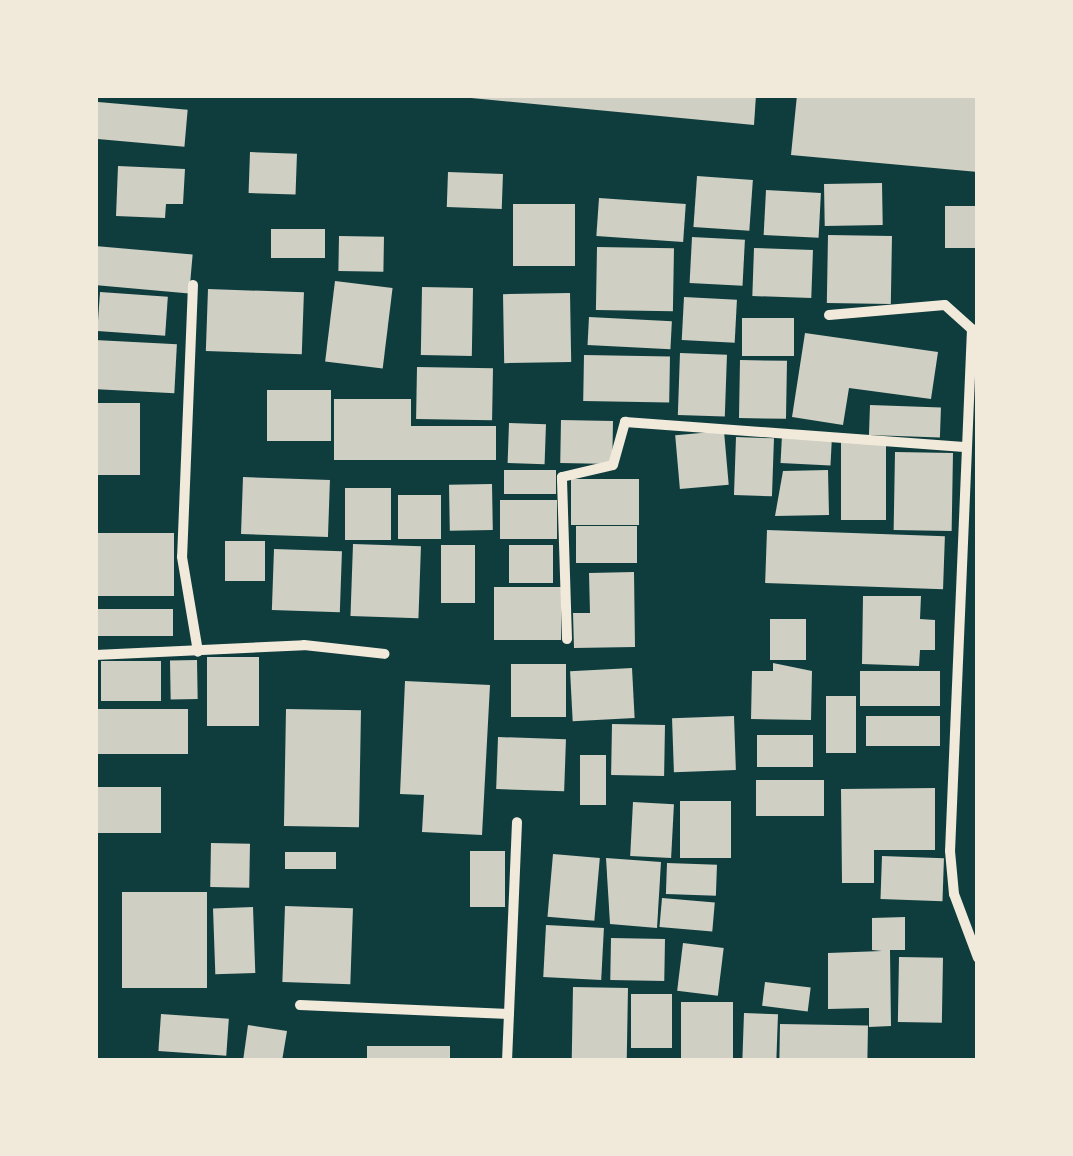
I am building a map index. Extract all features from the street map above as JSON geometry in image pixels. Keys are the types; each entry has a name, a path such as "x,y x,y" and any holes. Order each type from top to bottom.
{"street":[{"path":"193,285 181,491 198,652"},
{"path":"829,315 945,304 968,318 950,850 954,894 978,958"},
{"path":"567,639 562,478 614,465 625,422 964,447"},
{"path":"95,655 304,645 385,654"},
{"path":"506,1061 518,822"},
{"path":"300,1004 508,1014"}],"building":[{"path":"440,95 756,95 754,125"},
{"path":"797,95 978,95 978,172 791,155"},
{"path":"98,102 188,110 184,147 95,139"},
{"path":"250,152 297,154 296,195 249,193"},
{"path":"118,166 185,169 183,204 166,204 165,218 116,216"},
{"path":"448,172 503,174 502,209 447,207"},
{"path":"697,176 753,180 749,231 693,227"},
{"path":"882,183 883,225 825,226 824,184"},
{"path":"766,190 821,193 819,238 764,235"},
{"path":"599,198 686,204 683,242 596,236"},
{"path":"513,204 575,204 575,266 513,266"},
{"path":"945,206 978,206 978,248 945,248"},
{"path":"271,229 325,229 325,258 271,258"},
{"path":"828,235 892,236 891,304 827,303"},
{"path":"339,236 384,237 383,272 338,271"},
{"path":"692,237 745,240 743,286 690,283"},
{"path":"95,246 193,255 189,293 95,285"},
{"path":"597,247 674,248 673,311 596,310"},
{"path":"754,248 813,250 811,298 752,296"},
{"path":"335,281 393,288 383,368 325,361"},
{"path":"422,287 473,288 472,356 421,355"},
{"path":"208,289 304,292 302,354 206,351"},
{"path":"100,292 168,297 165,336 97,331"},
{"path":"570,293 571,362 504,363 503,294"},
{"path":"684,297 737,300 735,343 682,340"},
{"path":"589,317 672,321 670,349 588,345"},
{"path":"742,318 794,318 794,356 742,356"},
{"path":"805,333 938,352 931,399 849,388 843,425 792,417"},
{"path":"95,340 177,344 174,393 95,389"},
{"path":"680,353 727,355 725,417 678,415"},
{"path":"584,355 670,357 669,402 583,401"},
{"path":"740,360 787,361 786,419 739,418"},
{"path":"417,367 493,368 492,420 416,419"},
{"path":"267,390 331,390 331,441 267,441"},
{"path":"334,399 411,399 411,426 496,426 496,460 334,460"},
{"path":"95,403 140,403 140,475 95,475"},
{"path":"870,405 941,407 940,437 869,435"},
{"path":"561,420 613,421 612,464 560,463"},
{"path":"509,423 546,424 545,464 508,463"},
{"path":"724,431 729,485 680,489 675,435"},
{"path":"782,435 832,438 830,466 781,463"},
{"path":"736,437 774,438 772,496 734,495"},
{"path":"841,443 886,443 886,520 841,520"},
{"path":"895,452 953,453 952,531 894,530"},
{"path":"504,470 556,470 556,494 504,494"},
{"path":"828,470 829,515 775,516 783,471"},
{"path":"243,477 330,480 328,537 241,534"},
{"path":"571,479 639,479 639,525 571,525"},
{"path":"492,484 493,530 450,531 449,485"},
{"path":"345,488 391,488 391,540 345,540"},
{"path":"398,495 441,495 441,539 398,539"},
{"path":"500,500 557,500 557,539 500,539"},
{"path":"576,526 637,526 637,563 576,563"},
{"path":"767,530 945,536 943,589 765,583"},
{"path":"95,533 174,533 174,596 95,596"},
{"path":"225,541 265,541 265,581 225,581"},
{"path":"353,544 421,546 418,618 350,616"},
{"path":"441,545 475,545 475,603 441,603"},
{"path":"509,545 553,545 553,583 509,583"},
{"path":"274,549 342,551 340,612 272,610"},
{"path":"634,572 635,647 574,648 573,613 590,613 589,573"},
{"path":"494,587 561,587 561,640 494,640"},
{"path":"863,596 921,596 920,619 935,620 935,650 920,650 919,666 862,664"},
{"path":"95,609 173,609 173,636 95,636"},
{"path":"770,619 806,619 806,660 770,660"},
{"path":"207,657 259,657 259,726 207,726"},
{"path":"170,660 197,660 198,699 171,699"},
{"path":"101,661 161,661 161,701 101,701"},
{"path":"773,663 812,671 811,720 751,719 752,671 773,671"},
{"path":"511,664 566,664 566,717 511,717"},
{"path":"632,668 635,718 573,721 570,671"},
{"path":"860,671 940,671 940,706 860,706"},
{"path":"405,681 490,685 482,835 422,832 424,795 400,794"},
{"path":"826,696 856,696 856,753 826,753"},
{"path":"95,709 188,709 188,754 95,754"},
{"path":"286,709 361,710 359,827 284,826"},
{"path":"734,716 736,770 674,772 672,718"},
{"path":"866,716 940,716 940,746 866,746"},
{"path":"612,724 665,725 664,776 611,775"},
{"path":"757,735 813,735 813,767 757,767"},
{"path":"498,737 566,739 564,791 496,789"},
{"path":"580,755 606,755 606,805 580,805"},
{"path":"756,780 824,780 824,816 756,816"},
{"path":"98,787 161,787 161,833 98,833"},
{"path":"935,788 935,850 874,850 874,883 842,883 841,789"},
{"path":"680,801 731,801 731,858 680,858"},
{"path":"633,802 674,804 671,858 630,856"},
{"path":"211,843 250,844 249,888 210,887"},
{"path":"470,851 505,851 505,907 470,907"},
{"path":"285,852 336,852 336,869 285,869"},
{"path":"553,854 600,858 594,921 548,917"},
{"path":"882,856 944,858 942,901 880,899"},
{"path":"606,858 661,862 657,928 610,924"},
{"path":"667,863 717,865 716,896 666,894"},
{"path":"122,892 207,892 207,988 122,988"},
{"path":"662,898 715,903 712,932 659,927"},
{"path":"285,906 353,908 350,984 282,982"},
{"path":"253,907 255,973 215,974 213,908"},
{"path":"905,917 905,950 890,950 891,1026 869,1027 869,1008 828,1009 828,953 882,951 872,950 872,918"},
{"path":"546,925 604,928 601,980 543,977"},
{"path":"611,938 665,939 664,981 610,980"},
{"path":"683,943 724,948 718,996 677,991"},
{"path":"899,957 943,958 942,1023 898,1022"},
{"path":"765,982 811,988 808,1011 762,1006"},
{"path":"573,987 628,988 627,1061 572,1061"},
{"path":"631,994 672,994 672,1048 631,1048"},
{"path":"681,1002 733,1002 733,1061 681,1061"},
{"path":"744,1013 778,1014 776,1061 742,1061"},
{"path":"161,1014 229,1019 226,1056 158,1051"},
{"path":"780,1024 868,1026 867,1061 779,1061"},
{"path":"248,1025 287,1031 282,1061 243,1061"},
{"path":"367,1046 450,1046 450,1061 367,1061"}]}
